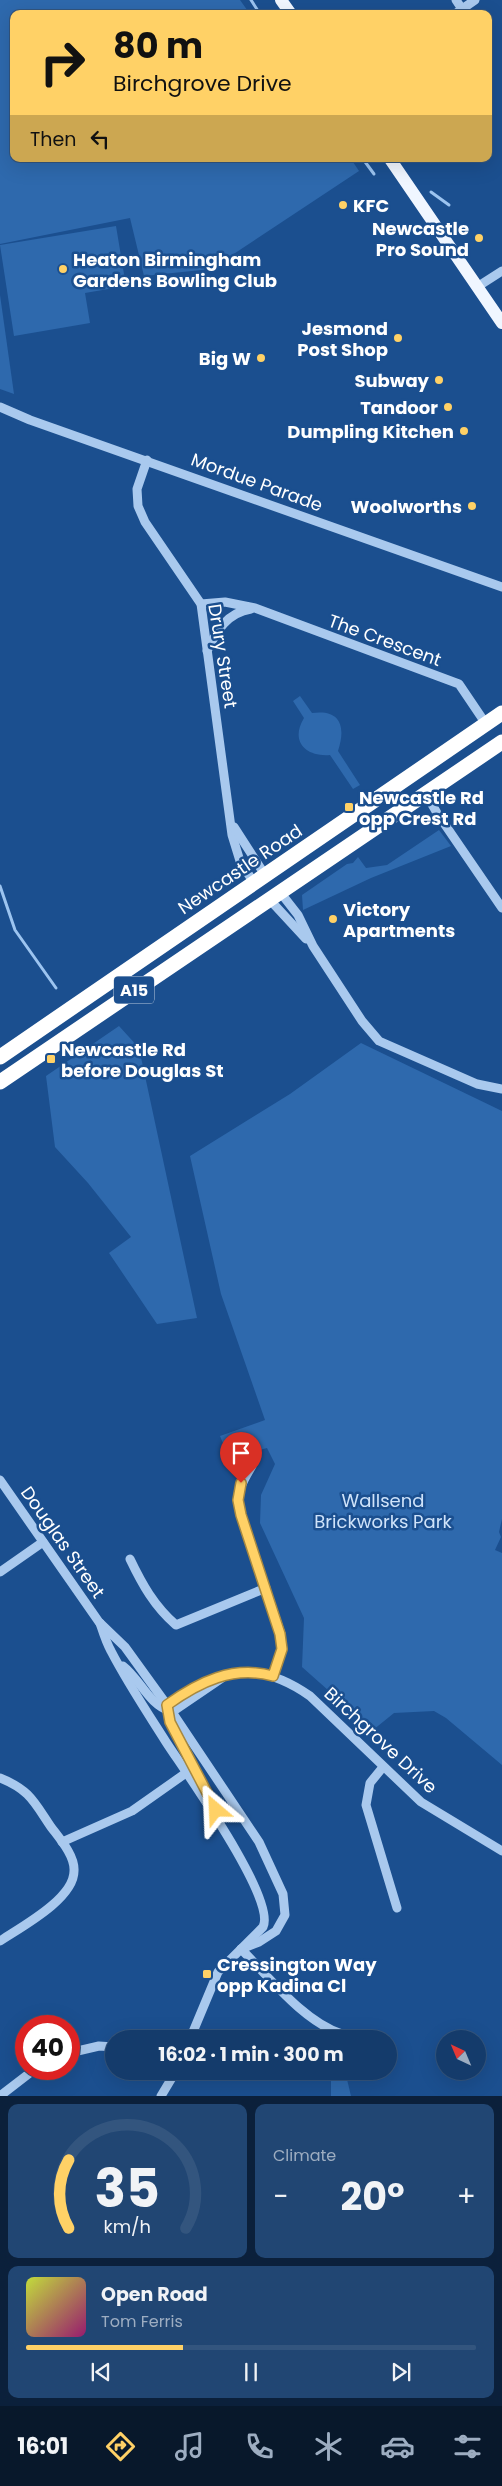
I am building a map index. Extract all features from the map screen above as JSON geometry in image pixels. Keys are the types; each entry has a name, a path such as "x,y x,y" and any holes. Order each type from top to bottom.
{"highway":[{"name":"Newcastle Road","path":"0,1057 502,713"},
{"name":"A15","path":"0,1082 502,742"},
{"path":"259,879 275,895"}],"main road":[{"path":"392,162 502,323"}],"street":[{"path":"462,10 475,0"},
{"path":"477,287 502,271"},
{"name":"Mordue Parade","path":"0,406 30,420 147,460 502,588"},
{"name":"Drury Street","path":"147,460 137,489 138,506 145,522 201,604 237,853 259,879"},
{"name":"The Crescent","path":"201,604 225,602 254,608 459,684 486,724"},
{"path":"207,651 222,623 242,610 254,608"},
{"path":"426,794 437,814 502,908"},
{"name":"Drury Street","path":"230,815 259,879"},
{"path":"275,895 298,916 313,946"},
{"path":"275,895 313,946 362,1021 379,1041 478,1084 502,1089"},
{"path":"252,1466 241,1483 238,1500 241,1515 280,1634 282,1649 273,1676"},
{"name":"Douglas Street","path":"0,1480 100,1622 125,1647 169,1709 248,1823 268,1859 283,1894 286,1914 280,1927 259,1942 241,1949"},
{"path":"0,1572 43,1542"},
{"path":"130,1559 142,1586 163,1614 176,1624 266,1588"},
{"name":"Douglas Street","path":"100,1622 116,1661 227,1835 251,1880 265,1918 263,1927 241,1949"},
{"path":"116,1661 133,1675 155,1702 169,1709 170,1722 227,1835"},
{"name":"Birchgrove Drive","path":"169,1709 200,1683 216,1676 257,1672 273,1676 295,1686 310,1696 426,1806 502,1851"},
{"path":"383,1767 370,1783 366,1805 397,1908"},
{"path":"62,1842 132,1812 186,1773"},
{"path":"0,1778 26,1791 62,1842 72,1860 74,1871 65,1894 0,1941"},
{"path":"194,2030 218,1972 241,1949 313,2018 330,2030"},
{"path":"80,2050 105,2046"},
{"path":"2,2090 17,2080"},
{"path":"161,2096 171,2080"}],"green space":[{"path":"0,0 240,0 247,10 10,10 10,162 353,162 359,171 211,269 144,276 130,218 0,244"},
{"name":"Heaton Birmingham Gardens Bowling Club","path":"116,226 126,286 85,293 90,323 14,336 0,245"},
{"path":"0,295 14,394 0,389"},
{"path":"300,696 312,713 322,712 329,714 339,722 341,734 338,751 360,785 353,789 330,755 313,753 302,746 299,734 304,718 293,701"},
{"path":"439,830 451,846 371,878 303,910 302,895 347,864 353,863 358,857 366,868 387,865"},
{"path":"119,1026 139,1048 197,1318 157,1324 109,1253 131,1237 88,1183 55,1147 46,1076"},
{"name":"Wallsend Brickworks Park","path":"361,1043 502,1111 502,1519 499,1532 501,1537 495,1550 502,1553 502,1765 446,1718 434,1711 394,1713 373,1730 302,1667 304,1618 260,1523 261,1495 275,1464 267,1448 229,1458 220,1436 265,1420 221,1294 190,1156 290,1094"},
{"path":"331,2080 347,2080 351,2096 331,2096"}],"waterway":[{"path":"251,0 257,10"},
{"path":"365,162 374,174"},
{"path":"431,192 449,205"},
{"path":"0,886 15,930 56,988"}],"place":[{"name":"KFC","path":"343,205"},
{"name":"Newcastle Pro Sound","path":"479,238"},
{"name":"Heaton Birmingham Gardens Bowling Club","path":"63,269"},
{"name":"Jesmond Post Shop","path":"398,338"},
{"name":"Big W","path":"261,358"},
{"name":"Subway","path":"439,380"},
{"name":"Tandoor","path":"448,407"},
{"name":"Dumpling Kitchen","path":"464,431"},
{"name":"Woolworths","path":"472,506"},
{"name":"Newcastle Rd opp Crest Rd","path":"349,807"},
{"name":"Victory Apartments","path":"333,919"},
{"name":"Newcastle Rd before Douglas St","path":"51,1059"},
{"name":"Cressington Way opp Kadina Cl","path":"207,1974"}],"route":[{"path":"216,1810 170,1722 167,1714 167,1705 187,1690 216,1676 249,1672 265,1673 273,1676 282,1649 280,1634 241,1515 238,1500 238,1491 241,1483"}]}
